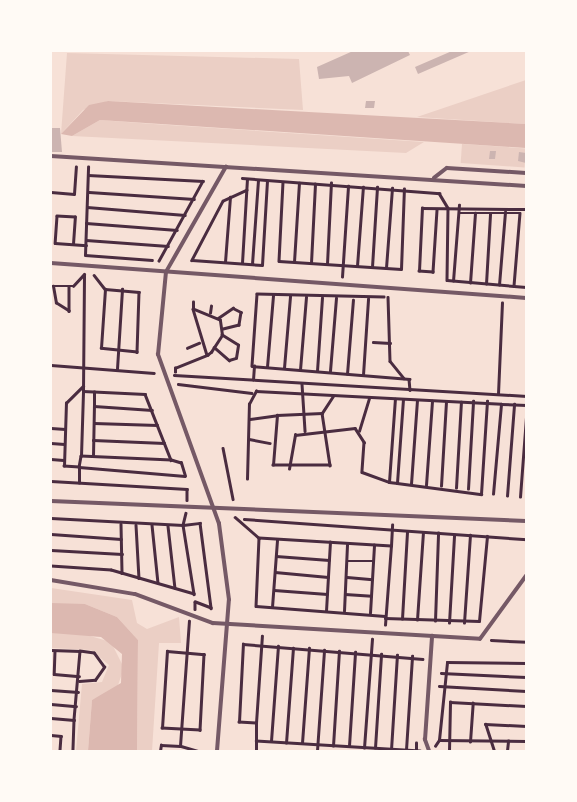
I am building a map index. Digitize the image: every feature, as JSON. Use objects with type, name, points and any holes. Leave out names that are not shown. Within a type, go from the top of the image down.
[{"type":"lane","points":[[51,156],[526,186]]},
{"type":"lane","points":[[432,179],[447,167],[526,173]]},
{"type":"lane","points":[[217,751],[227,581],[213,506],[162,375],[166,272],[225,169]]},
{"type":"lane","points":[[51,263],[526,298]]},
{"type":"lane","points":[[51,501],[187,510],[235,505],[526,521]]},
{"type":"lane","points":[[51,580],[135,594],[226,624],[480,639],[526,576]]},
{"type":"lane","points":[[430,751],[425,740],[432,635]]},
{"type":"path","points":[[51,192],[74,194],[76,157]]},
{"type":"path","points":[[225,169],[247,180],[331,183],[439,192],[446,204],[444,273]]},
{"type":"path","points":[[85,255],[160,261],[204,181],[88,175]]},
{"type":"path","points":[[242,263],[247,180]]},
{"type":"path","points":[[252,264],[258,181]]},
{"type":"path","points":[[247,190],[230,197],[192,260],[262,265],[267,181]]},
{"type":"path","points":[[283,182],[279,261],[401,270],[404,189]]},
{"type":"path","points":[[294,262],[299,183]]},
{"type":"path","points":[[327,264],[331,183]]},
{"type":"path","points":[[311,263],[315,184]]},
{"type":"path","points":[[342,276],[348,186]]},
{"type":"path","points":[[357,267],[363,187]]},
{"type":"path","points":[[372,267],[377,187]]},
{"type":"path","points":[[386,268],[392,188]]},
{"type":"path","points":[[87,191],[194,199]]},
{"type":"path","points":[[225,262],[230,197]]},
{"type":"path","points":[[526,209],[446,204],[437,210],[422,208],[419,271],[444,273],[453,281],[526,287]]},
{"type":"path","points":[[453,281],[459,205]]},
{"type":"path","points":[[87,207],[185,215]]},
{"type":"path","points":[[433,272],[437,210]]},
{"type":"path","points":[[459,212],[520,213],[514,286]]},
{"type":"path","points":[[499,285],[505,212]]},
{"type":"path","points":[[470,283],[475,213]]},
{"type":"path","points":[[486,284],[490,214]]},
{"type":"path","points":[[74,244],[75,217],[57,216],[55,243],[74,244],[86,242],[168,246]]},
{"type":"path","points":[[86,223],[177,230]]},
{"type":"path","points":[[84,265],[105,289],[101,345],[117,352],[137,352],[140,294],[122,289],[105,289]]},
{"type":"path","points":[[69,286],[69,311],[55,303],[53,286],[69,286],[84,274]]},
{"type":"path","points":[[117,371],[122,289]]},
{"type":"path","points":[[254,380],[257,294],[368,299],[388,297],[400,289]]},
{"type":"path","points":[[267,367],[273,295]]},
{"type":"path","points":[[284,369],[290,296]]},
{"type":"path","points":[[498,395],[503,296]]},
{"type":"path","points":[[300,370],[306,297]]},
{"type":"path","points":[[388,297],[390,361],[410,390]]},
{"type":"path","points":[[317,371],[322,298]]},
{"type":"path","points":[[330,372],[336,298]]},
{"type":"path","points":[[347,374],[353,299]]},
{"type":"path","points":[[363,375],[368,299]]},
{"type":"path","points":[[193,302],[199,343],[207,355]]},
{"type":"path","points":[[209,313],[211,306]]},
{"type":"path","points":[[174,375],[175,368],[207,355],[222,335],[223,329],[218,318],[193,309]]},
{"type":"path","points":[[218,318],[233,309],[241,312],[239,325],[223,329]]},
{"type":"path","points":[[214,347],[229,360],[236,358],[238,345],[222,335]]},
{"type":"path","points":[[373,342],[390,343]]},
{"type":"path","points":[[187,348],[199,343]]},
{"type":"path","points":[[51,365],[162,375],[193,388],[251,393],[446,402],[487,401],[526,405]]},
{"type":"path","points":[[254,366],[404,379]]},
{"type":"path","points":[[170,377],[174,375],[526,397]]},
{"type":"path","points":[[302,384],[305,431]]},
{"type":"path","points":[[81,456],[171,460],[181,463],[185,476],[64,466],[66,403],[83,386]]},
{"type":"path","points":[[79,482],[83,391],[145,394],[171,460]]},
{"type":"path","points":[[93,456],[94,392]]},
{"type":"path","points":[[247,479],[251,393]]},
{"type":"path","points":[[278,415],[271,443],[271,463],[289,469],[330,465],[322,413],[334,396]]},
{"type":"path","points":[[369,398],[359,431],[362,472],[389,482],[468,489],[481,494],[487,401]]},
{"type":"path","points":[[389,482],[395,399]]},
{"type":"path","points":[[397,483],[403,400]]},
{"type":"path","points":[[411,484],[417,401]]},
{"type":"path","points":[[426,485],[432,401]]},
{"type":"path","points":[[468,489],[472,401]]},
{"type":"path","points":[[441,487],[446,402]]},
{"type":"path","points":[[456,488],[461,402]]},
{"type":"path","points":[[493,494],[501,404]]},
{"type":"path","points":[[507,496],[514,404]]},
{"type":"path","points":[[94,406],[152,410]]},
{"type":"path","points":[[249,419],[322,413]]},
{"type":"path","points":[[520,497],[526,417]]},
{"type":"path","points":[[94,423],[158,425]]},
{"type":"path","points":[[289,469],[292,439],[305,431],[324,427],[359,431]]},
{"type":"path","points":[[51,428],[65,429]]},
{"type":"path","points":[[249,439],[271,443]]},
{"type":"path","points":[[93,440],[165,443]]},
{"type":"path","points":[[51,443],[64,444]]},
{"type":"path","points":[[223,448],[235,505]]},
{"type":"path","points":[[51,459],[64,460]]},
{"type":"path","points":[[51,481],[187,489],[187,510]]},
{"type":"path","points":[[213,506],[234,516],[259,538],[391,546]]},
{"type":"path","points":[[234,516],[407,532],[526,539]]},
{"type":"path","points":[[51,519],[168,526],[183,524],[200,523],[211,608],[196,604],[183,524],[186,518]]},
{"type":"path","points":[[121,523],[122,573]]},
{"type":"path","points":[[136,524],[139,578]]},
{"type":"path","points":[[152,525],[158,583]]},
{"type":"path","points":[[168,526],[175,588]]},
{"type":"path","points":[[385,619],[391,529]]},
{"type":"path","points":[[402,619],[407,532]]},
{"type":"path","points":[[418,620],[423,533]]},
{"type":"path","points":[[435,622],[438,533]]},
{"type":"path","points":[[51,534],[121,539]]},
{"type":"path","points":[[449,623],[454,534]]},
{"type":"path","points":[[464,624],[470,536]]},
{"type":"path","points":[[256,606],[370,613],[385,619],[464,624],[482,615],[487,536]]},
{"type":"path","points":[[256,614],[259,538]]},
{"type":"path","points":[[272,607],[277,539]]},
{"type":"path","points":[[326,611],[330,542]]},
{"type":"path","points":[[344,611],[347,543]]},
{"type":"path","points":[[370,613],[374,545]]},
{"type":"path","points":[[51,550],[122,554]]},
{"type":"path","points":[[276,556],[329,560]]},
{"type":"path","points":[[347,561],[373,561]]},
{"type":"path","points":[[51,566],[122,573],[194,594]]},
{"type":"path","points":[[275,572],[328,577]]},
{"type":"path","points":[[346,577],[372,579]]},
{"type":"path","points":[[273,589],[327,594]]},
{"type":"path","points":[[345,594],[371,596]]},
{"type":"path","points":[[180,746],[186,652],[193,613]]},
{"type":"path","points":[[256,751],[262,633]]},
{"type":"path","points":[[364,748],[372,639]]},
{"type":"path","points":[[480,639],[526,642]]},
{"type":"path","points":[[256,723],[239,722],[243,644],[412,656],[422,663]]},
{"type":"path","points":[[271,742],[278,646]]},
{"type":"path","points":[[286,743],[293,648]]},
{"type":"path","points":[[302,744],[309,648]]},
{"type":"path","points":[[79,676],[54,674],[53,650],[94,653],[104,667],[95,680],[79,681]]},
{"type":"path","points":[[317,751],[324,650]]},
{"type":"path","points":[[167,651],[186,652],[204,654],[200,730],[162,728],[167,651]]},
{"type":"path","points":[[333,746],[339,651]]},
{"type":"path","points":[[73,751],[80,652]]},
{"type":"path","points":[[349,747],[355,652]]},
{"type":"path","points":[[375,748],[381,654]]},
{"type":"path","points":[[391,750],[397,655]]},
{"type":"path","points":[[406,750],[412,656]]},
{"type":"path","points":[[430,751],[439,740],[441,673],[457,657],[526,663]]},
{"type":"path","points":[[441,673],[526,677]]},
{"type":"path","points":[[440,686],[526,691]]},
{"type":"path","points":[[51,690],[78,692]]},
{"type":"path","points":[[449,751],[450,702],[526,706]]},
{"type":"path","points":[[470,742],[473,703]]},
{"type":"path","points":[[51,704],[76,706]]},
{"type":"path","points":[[51,719],[75,720]]},
{"type":"path","points":[[494,751],[485,724],[526,726]]},
{"type":"path","points":[[51,735],[61,736],[60,751]]},
{"type":"path","points":[[256,741],[418,751],[417,738]]},
{"type":"path","points":[[507,751],[508,739]]},
{"type":"path","points":[[439,740],[526,741]]},
{"type":"path","points":[[160,751],[161,745],[198,751]]},
{"type":"shaded area","points":[[67,53],[299,59],[303,110],[108,101],[83,110],[61,134]]},
{"type":"shaded area","points":[[526,80],[526,124],[417,117]]},
{"type":"shaded area","points":[[108,101],[526,124],[526,148],[100,120],[72,136],[61,134],[89,105]]},
{"type":"shaded area","points":[[100,120],[424,142],[406,153],[72,136]]},
{"type":"shaded area","points":[[462,144],[526,148],[525,167],[461,163]]},
{"type":"shaded area","points":[[51,588],[132,600],[137,623],[147,629],[179,617],[181,643],[159,643],[152,751],[137,751],[138,640],[117,617],[85,604],[51,604]]},
{"type":"shaded area","points":[[51,603],[85,604],[117,617],[138,640],[137,751],[88,751],[92,700],[121,683],[122,654],[101,637],[51,633]]},
{"type":"shaded area","points":[[76,632],[111,642],[124,668],[117,688],[92,700],[88,751],[76,751],[82,684],[102,682],[109,665],[91,650],[51,648],[51,633]]},
{"type":"building","points":[[353,51],[408,51],[410,55],[352,83],[349,76],[319,79],[317,67]]},
{"type":"building","points":[[452,51],[471,51],[418,74],[415,67]]},
{"type":"building","points":[[366,101],[375,101],[374,108],[365,108]]},
{"type":"building","points":[[51,128],[60,128],[62,152],[51,152]]},
{"type":"building","points":[[490,151],[496,151],[495,159],[489,159]]},
{"type":"building","points":[[519,152],[526,153],[526,163],[518,161]]}]
